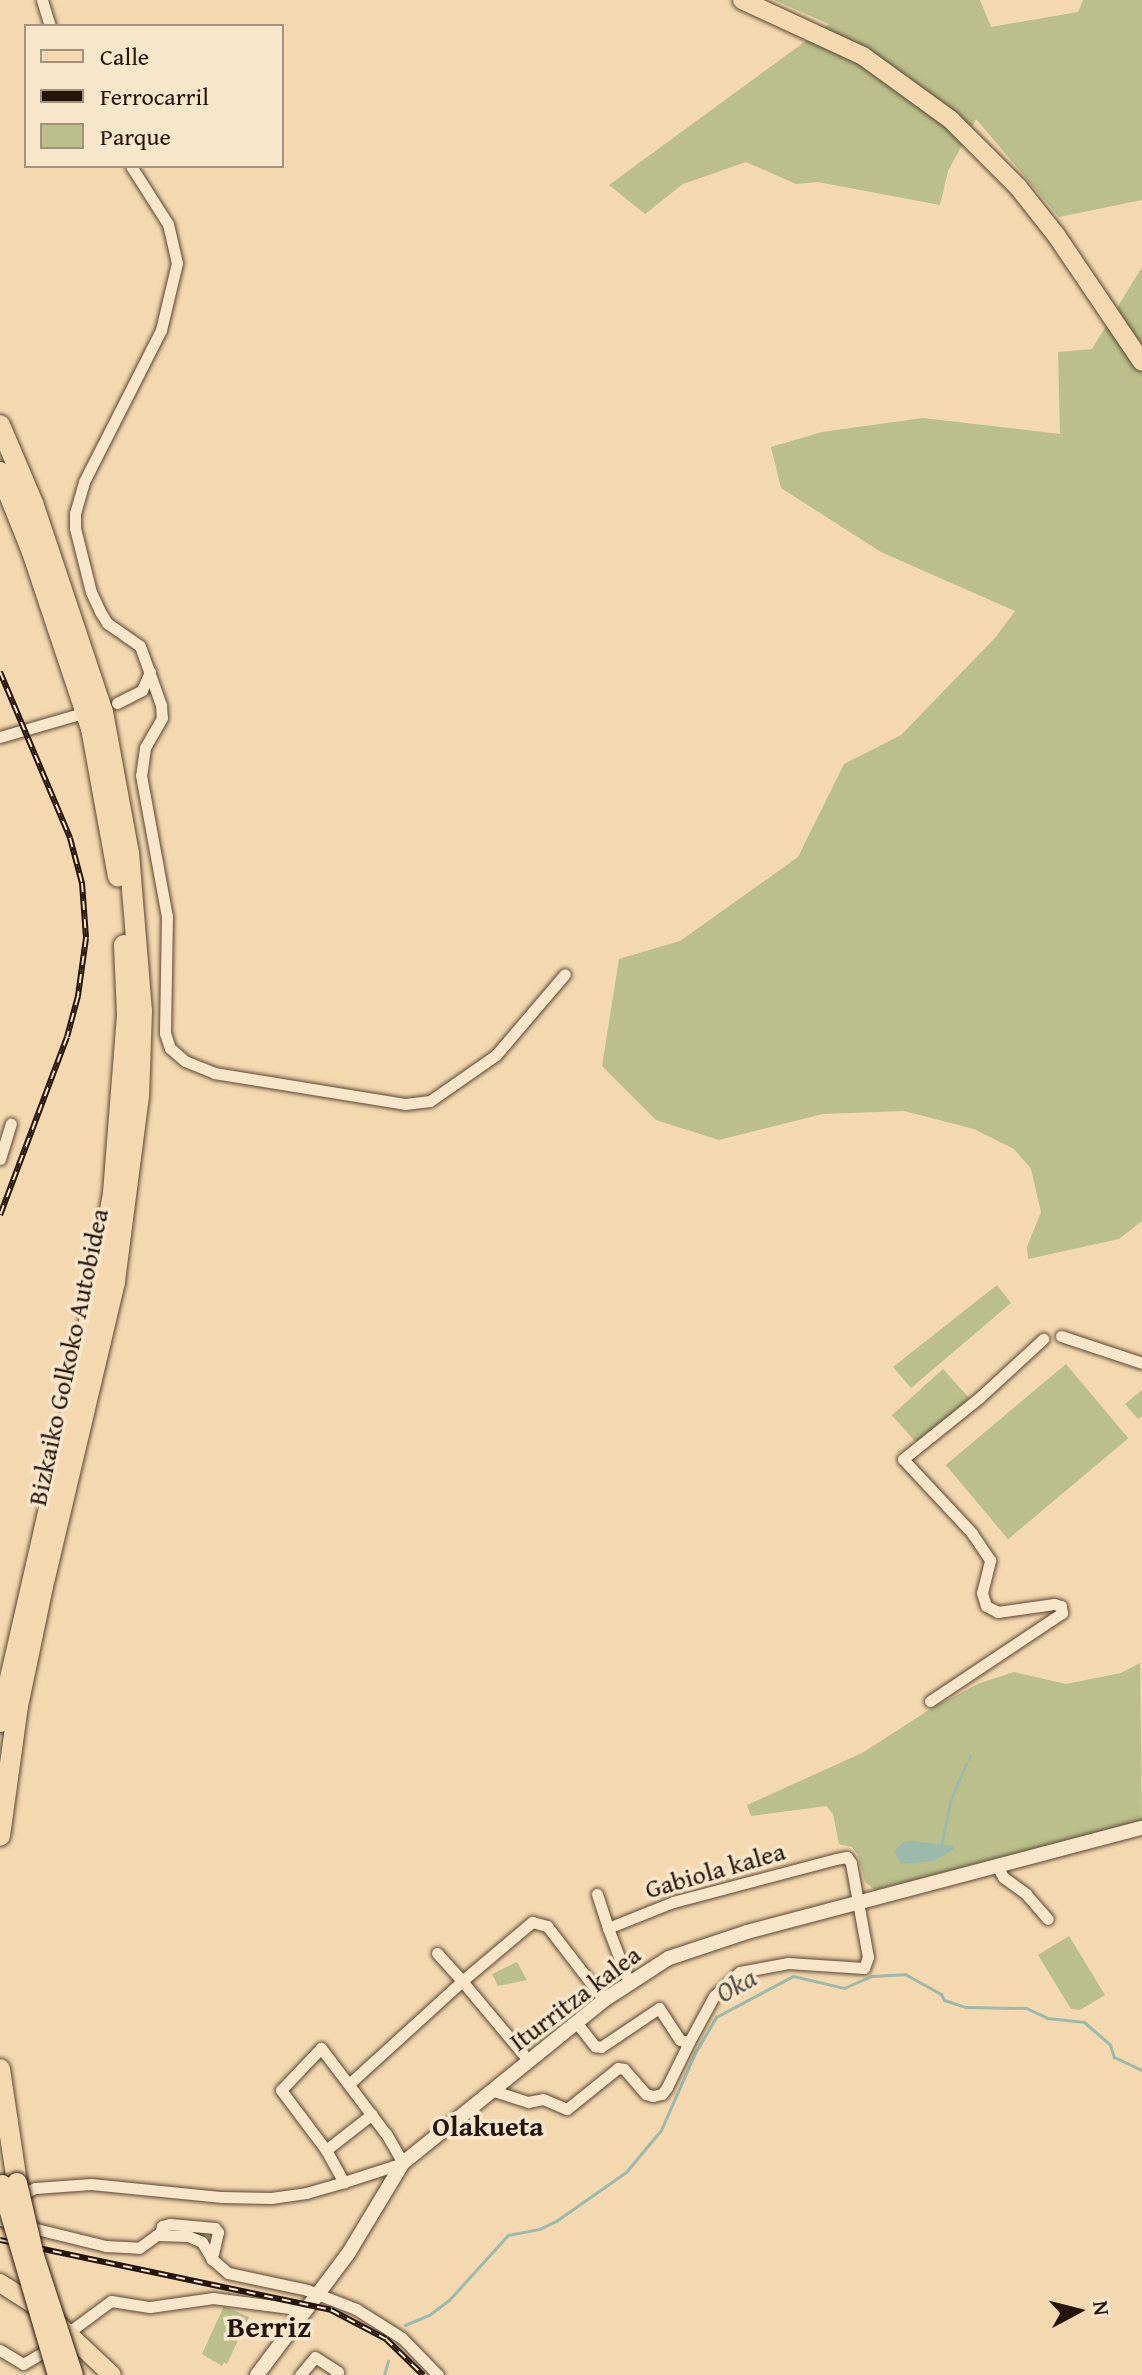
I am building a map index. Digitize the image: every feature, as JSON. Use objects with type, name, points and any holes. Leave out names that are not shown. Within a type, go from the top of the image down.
[{"type":"highway","name":"Bizkaiko Golkoko Autobidea","points":[[0,425],[33,503],[103,712],[129,853],[142,1011],[139,1096],[115,1282],[18,1706],[0,1836]]},
{"type":"highway","name":"Bizkaiko Golkoko Autobidea","points":[[0,472],[37,566],[91,728],[116,859],[127,1014],[113,1193],[98,1285],[0,1722]]},
{"type":"highway","points":[[0,2069],[5,2187],[20,2258],[59,2375]]},
{"type":"highway","points":[[5,2187],[34,2256],[73,2375]]},
{"type":"main road","points":[[742,0],[863,56],[951,120],[1018,187],[1056,235],[1142,362]]},
{"type":"main road","points":[[3,2290],[71,2333],[112,2375]]},
{"type":"street","points":[[42,0],[49,24]]},
{"type":"street","points":[[132,168],[168,224],[177,263],[161,330],[84,482],[75,513],[75,528],[91,592],[101,613],[107,623],[140,646],[161,705],[162,718],[145,748],[141,775],[167,916],[165,1033],[170,1048],[185,1061],[214,1073],[405,1104],[430,1101],[496,1055],[565,974]]},
{"type":"street","points":[[117,703],[142,690],[150,672]]},
{"type":"street","points":[[142,690],[161,705]]},
{"type":"street","points":[[1,737],[76,715]]},
{"type":"street","points":[[0,1159],[11,1124]]},
{"type":"street","points":[[1061,1336],[1142,1363]]},
{"type":"street","points":[[930,1701],[1062,1613],[1061,1606],[1054,1604],[998,1612],[986,1606],[982,1593],[990,1560],[972,1533],[903,1459],[980,1397],[1043,1339]]},
{"type":"street","name":"Iturritza kalea","points":[[257,2375],[348,2254],[403,2163],[421,2145],[629,1983],[695,1947],[1142,1828]]},
{"type":"street","name":"Gabiola kalea","points":[[608,1928],[673,1902],[847,1857],[860,1902]]},
{"type":"street","points":[[997,1866],[1003,1877],[1026,1894],[1048,1919]]},
{"type":"street","points":[[597,1894],[629,1983]]},
{"type":"street","points":[[494,2091],[528,2102],[543,2099],[567,2109],[618,2068],[624,2069],[646,2094],[662,2094],[714,1996],[740,1972],[788,1963],[864,1968],[868,1957],[860,1902]]},
{"type":"street","points":[[349,2084],[532,1922],[547,1926],[604,2000]]},
{"type":"street","points":[[437,1953],[529,2061]]},
{"type":"street","points":[[576,2022],[595,2046],[601,2047],[659,2008],[680,2040],[689,2042]]},
{"type":"street","points":[[5,2187],[91,2184],[222,2197],[271,2198],[344,2182],[403,2163],[372,2114],[321,2048],[281,2090],[326,2150],[344,2182]]},
{"type":"street","points":[[326,2150],[372,2114]]},
{"type":"street","points":[[0,2220],[106,2246],[139,2248],[160,2234],[188,2236],[202,2242],[212,2259],[228,2273],[318,2293],[381,2323],[402,2338],[438,2375]]},
{"type":"street","points":[[160,2234],[162,2226],[170,2224],[215,2228],[218,2232],[212,2259]]},
{"type":"street","points":[[0,2350],[23,2364],[71,2333],[111,2301],[150,2307],[213,2298],[305,2310]]},
{"type":"street","points":[[45,2351],[59,2375]]},
{"type":"street","points":[[300,2375],[315,2357],[338,2372],[336,2375]]},
{"type":"green space","points":[[774,0],[980,0],[991,27],[1078,12],[1083,0],[1142,0],[1142,200],[1059,217],[976,119],[948,171],[940,205],[818,182],[796,184],[746,162],[683,184],[645,214],[609,185],[829,24]]},
{"type":"green space","points":[[1142,267],[1142,1221],[1119,1239],[1028,1259],[1027,1247],[1041,1212],[1031,1169],[1014,1149],[974,1129],[904,1111],[823,1114],[719,1140],[656,1120],[602,1066],[619,959],[680,941],[798,857],[844,764],[901,735],[995,638],[1015,611],[881,552],[781,488],[771,447],[822,432],[923,418],[1060,434],[1058,352],[1092,349]]},
{"type":"green space","points":[[997,1285],[1011,1303],[911,1388],[893,1367]]},
{"type":"green space","points":[[1066,1364],[1128,1438],[1008,1539],[946,1465]]},
{"type":"green space","points":[[943,1369],[969,1398],[918,1444],[892,1415]]},
{"type":"green space","points":[[1142,1390],[1142,1416],[1138,1419],[1125,1404]]},
{"type":"green space","points":[[1140,1663],[1142,1822],[875,1890],[865,1882],[858,1855],[852,1847],[839,1844],[833,1814],[826,1806],[751,1816],[747,1805],[862,1753],[932,1708],[980,1683],[1014,1672],[1066,1684],[1121,1673]]},
{"type":"green space","points":[[1069,1936],[1105,1995],[1080,2010],[1071,2009],[1038,1955]]},
{"type":"green space","points":[[517,1962],[527,1980],[498,1986],[492,1974]]},
{"type":"green space","points":[[224,2306],[249,2317],[227,2364],[224,2362],[222,2366],[202,2354]]},
{"type":"shaded area","points":[[903,1842],[953,1846],[954,1849],[934,1861],[901,1864],[894,1851]]},
{"type":"waterway","points":[[941,1846],[951,1798],[966,1764]]},
{"type":"waterway","name":"Oka","points":[[405,2325],[429,2315],[449,2300],[508,2235],[539,2229],[556,2221],[626,2172],[661,2130],[695,2053],[716,2017],[793,1976],[844,1988],[871,1976],[905,1974],[941,1994],[944,2000],[966,2007],[1026,2008],[1047,2018],[1084,2022],[1110,2045],[1114,2057],[1142,2070]]},
{"type":"waterway","name":"Oka","points":[[384,2375],[388,2361]]},
{"type":"railway","points":[[0,672],[70,838],[82,883],[86,938],[78,996],[67,1037],[0,1215]]},
{"type":"railway","points":[[0,2240],[331,2310],[386,2339],[423,2375]]},
{"type":"district","name":"Olakueta","points":[[488,2126]]},
{"type":"district","name":"Berriz","points":[[269,2326]]}]
